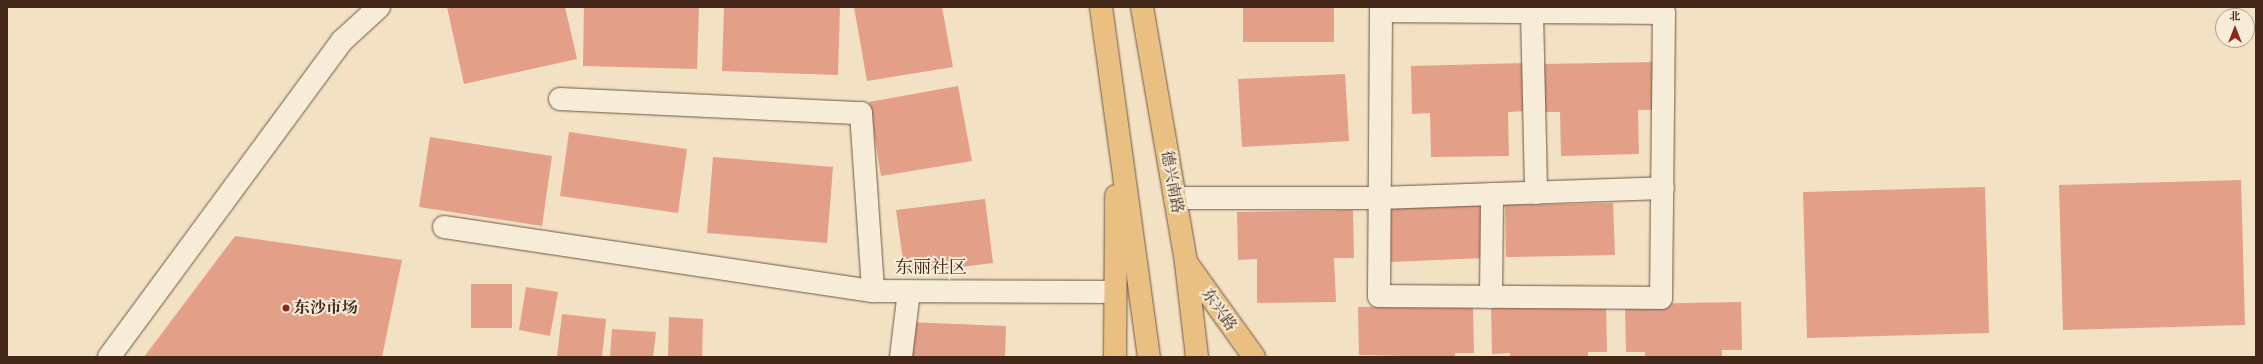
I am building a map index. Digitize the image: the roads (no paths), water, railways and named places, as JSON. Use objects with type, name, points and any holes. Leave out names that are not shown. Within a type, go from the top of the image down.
[{"type":"main road","points":[[1101,7],[1149,357]]},
{"type":"main road","name":"德兴南路","points":[[1142,7],[1186,263],[1197,357]]},
{"type":"main road","points":[[1115,357],[1116,116]]},
{"type":"main road","name":"东兴路","points":[[1186,263],[1254,357]]},
{"type":"main road","points":[[1220,312],[1232,357]]},
{"type":"street","points":[[109,357],[342,41],[378,7]]},
{"type":"street","points":[[1381,11],[1664,13],[1662,188],[1662,298],[1379,296],[1381,11]]},
{"type":"street","points":[[1532,12],[1536,193]]},
{"type":"street","points":[[560,99],[861,113],[873,291]]},
{"type":"street","points":[[1175,198],[1380,198],[1662,188]]},
{"type":"street","points":[[1491,297],[1492,194]]},
{"type":"street","points":[[444,227],[873,291],[1115,292]]},
{"type":"street","points":[[901,357],[909,291]]},
{"type":"place","name":"东沙市场","points":[[286,308]]},
{"type":"district","name":"东丽社区","points":[[931,268]]}]
